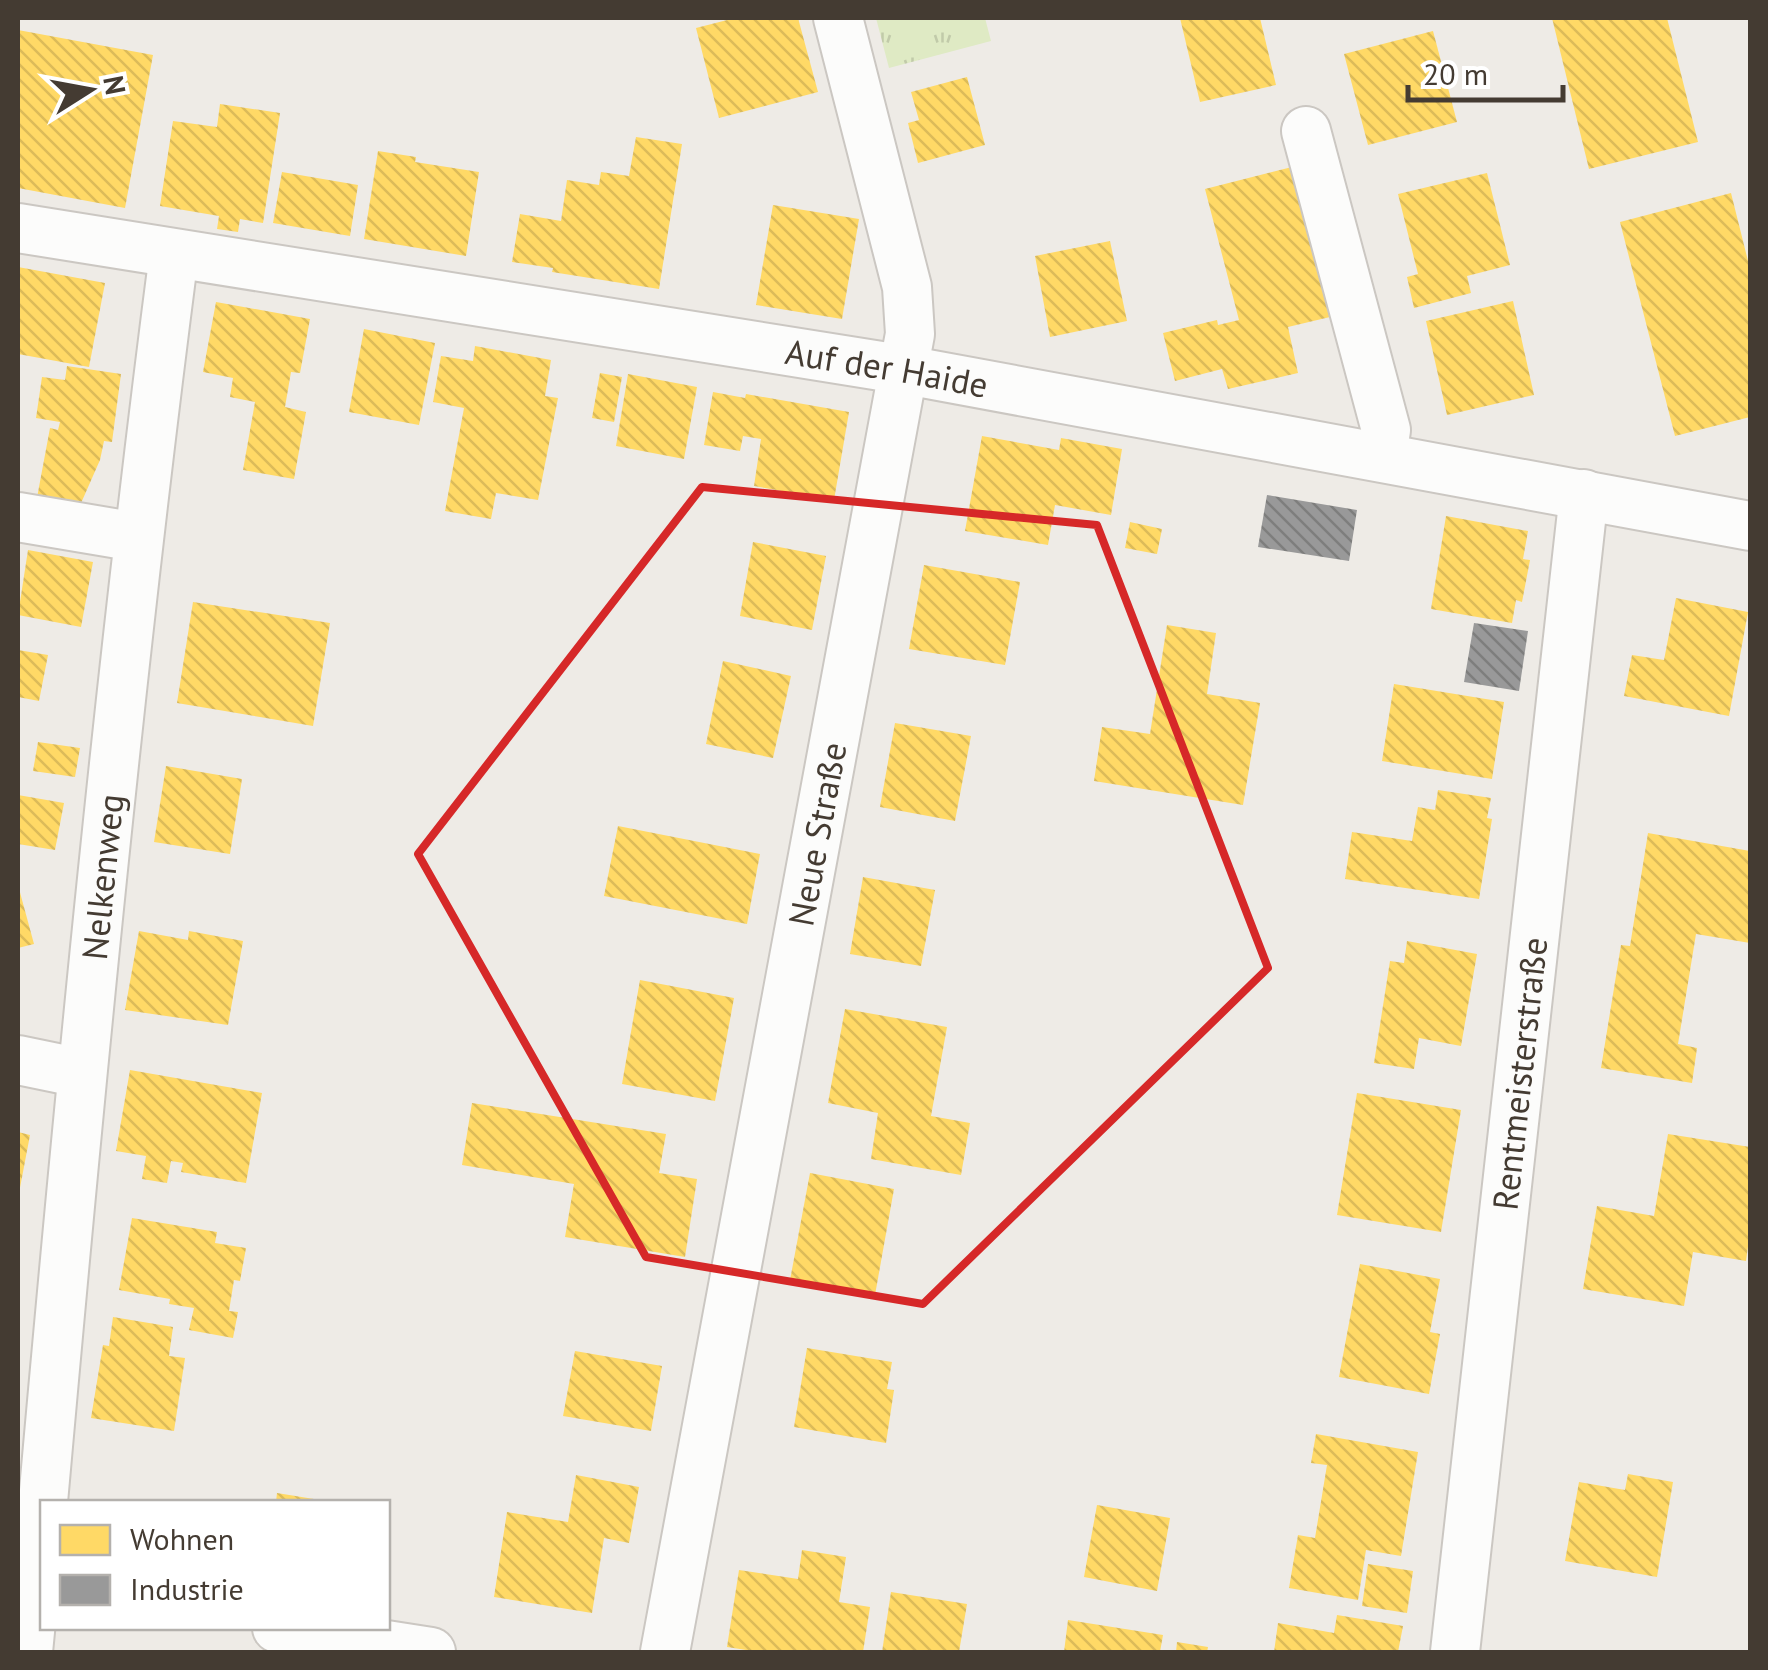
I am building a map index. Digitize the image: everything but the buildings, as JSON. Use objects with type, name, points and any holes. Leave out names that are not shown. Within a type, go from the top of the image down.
[{"type":"street","name":"Neue Straße","points":[[665,1652],[910,334],[907,287],[838,18]]},
{"type":"street","points":[[1306,132],[1386,430],[1382,457]]},
{"type":"street","name":"Auf der Haide","points":[[18,228],[906,370],[1750,526]]},
{"type":"street","name":"Nelkenweg","points":[[44,1500],[81,1073],[137,537],[174,254]]},
{"type":"street","name":"Rentmeisterstraße","points":[[1455,1652],[1584,494]]},
{"type":"street","points":[[18,517],[137,537]]},
{"type":"street","points":[[18,1060],[81,1073]]},
{"type":"street","name":"Nelkenweg","points":[[28,1652],[40,1528]]},
{"type":"street","points":[[290,1630],[431,1652]]},
{"type":"highlighted area","points":[[702,487],[1097,525],[1268,968],[923,1304],[646,1257],[418,854]]},
{"type":"green space","points":[[876,18],[985,18],[991,41],[889,68]]}]
